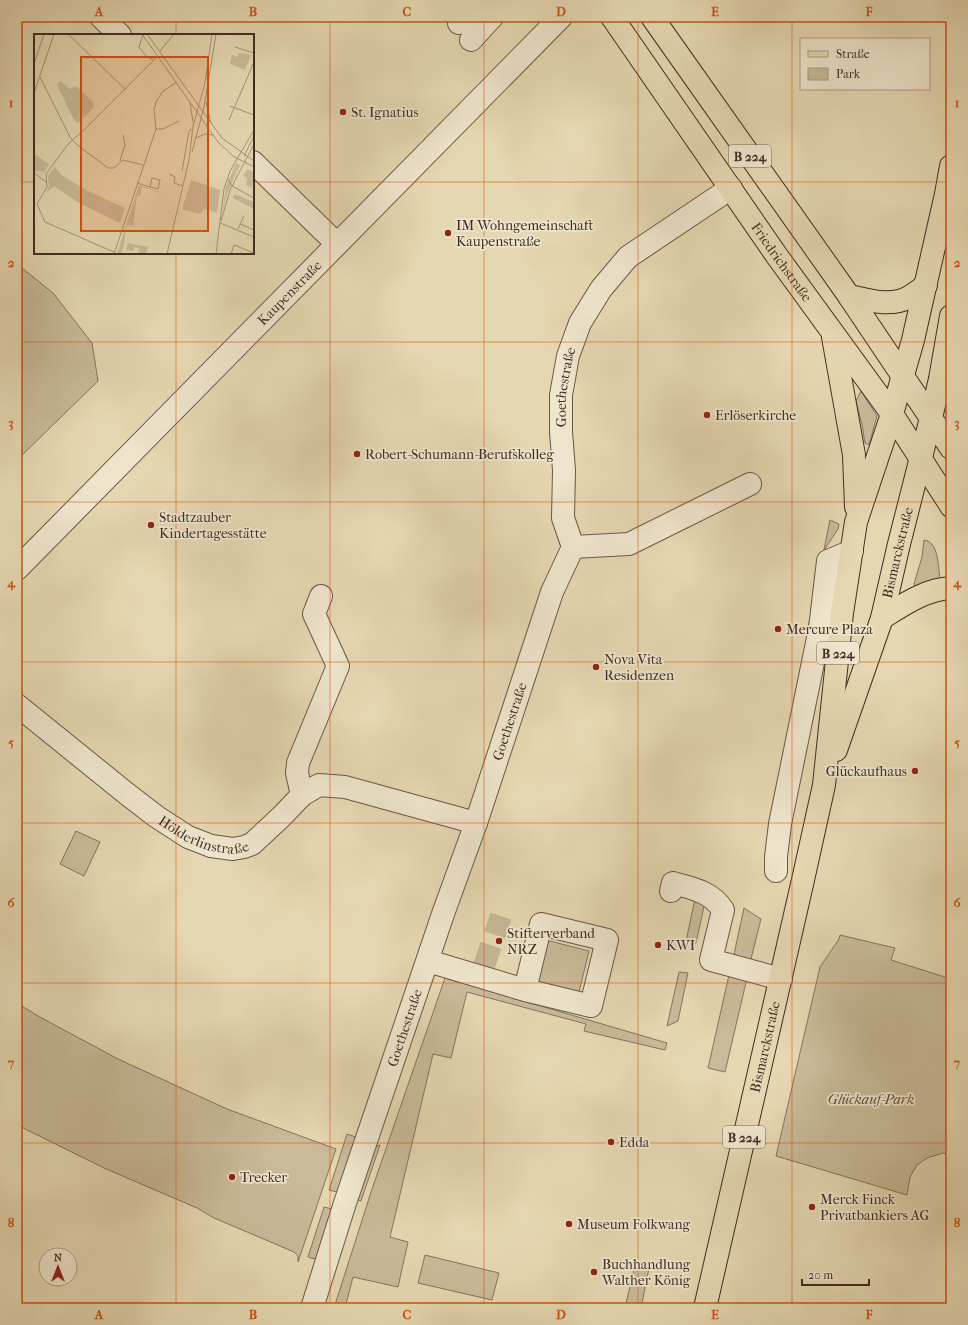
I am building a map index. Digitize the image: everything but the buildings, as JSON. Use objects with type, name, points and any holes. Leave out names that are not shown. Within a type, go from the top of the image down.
[{"type":"main road","name":"Friedrichstraße","points":[[612,17],[777,256],[892,414],[951,506]]},
{"type":"main road","name":"B 224","points":[[652,17],[849,296],[931,418]]},
{"type":"main road","name":"Bismarckstraße","points":[[705,1308],[824,785],[842,613],[856,522],[892,414],[903,375],[926,286],[951,166]]},
{"type":"main road","points":[[849,296],[878,302],[900,301],[926,286]]},
{"type":"main road","name":"Bismarckstraße","points":[[824,785],[882,618],[899,544],[922,460],[951,323]]},
{"type":"main road","points":[[832,332],[854,455],[856,522]]},
{"type":"main road","points":[[931,418],[951,448]]},
{"type":"main road","points":[[882,618],[909,601],[928,593],[951,588]]},
{"type":"street","points":[[101,17],[119,34]]},
{"type":"street","points":[[466,27],[492,17]]},
{"type":"street","name":"Kaupenstraße","points":[[17,568],[337,244],[551,19]]},
{"type":"street","points":[[254,163],[337,244]]},
{"type":"street","name":"Goethestraße","points":[[312,1308],[345,1203],[428,962],[443,914],[476,823],[552,592],[573,547],[563,518],[564,470],[560,432],[561,394],[568,356],[580,323],[601,289],[628,257],[731,188]]},
{"type":"street","points":[[573,547],[629,544],[750,484]]},
{"type":"street","points":[[776,871],[780,824],[820,628],[828,562],[852,551]]},
{"type":"street","points":[[302,794],[297,772],[298,763],[338,666],[314,614],[321,596]]},
{"type":"street","name":"Hölderlinstraße","points":[[17,705],[157,817],[188,837],[211,846],[233,849],[252,844],[281,817],[302,794],[319,785],[339,786],[476,823]]},
{"type":"street","points":[[671,891],[673,883],[696,889],[713,898],[723,910],[711,960],[781,979]]},
{"type":"street","points":[[428,962],[482,972],[525,990]]},
{"type":"green space","points":[[17,264],[53,293],[92,343],[98,381],[17,460]]},
{"type":"green space","points":[[861,391],[877,416],[869,445],[865,443],[856,401]]},
{"type":"green space","points":[[830,520],[839,524],[838,529],[826,547],[811,629],[808,628]]},
{"type":"green space","points":[[924,540],[933,545],[937,555],[940,579],[915,587],[914,584],[922,557]]},
{"type":"green space","points":[[76,831],[100,842],[84,876],[60,864]]},
{"type":"green space","points":[[696,894],[705,902],[696,943],[686,941]]},
{"type":"green space","points":[[744,908],[761,919],[750,963],[733,959]]},
{"type":"green space","name":"Glückauf-Park","points":[[840,935],[895,948],[891,960],[951,979],[951,1157],[943,1153],[927,1158],[917,1165],[910,1177],[907,1195],[776,1156],[820,967],[839,939]]},
{"type":"green space","points":[[542,939],[589,951],[578,996],[531,985]]},
{"type":"green space","points":[[679,972],[688,973],[678,1021],[667,1026]]},
{"type":"green space","points":[[729,975],[747,978],[725,1072],[708,1068]]},
{"type":"green space","points":[[445,978],[667,1043],[665,1050],[584,1031],[586,1024],[467,992],[451,1058],[433,1054],[390,1237],[408,1242],[398,1287],[353,1277],[345,1308],[334,1308],[372,1189]]},
{"type":"green space","points":[[17,1003],[118,1059],[227,1109],[336,1149],[298,1262],[298,1256],[294,1252],[214,1218],[197,1208],[104,1168],[17,1125]]},
{"type":"green space","points":[[347,1134],[359,1138],[341,1193],[329,1190]]},
{"type":"green space","points":[[380,1145],[361,1201],[353,1198],[370,1148]]},
{"type":"green space","points":[[324,1207],[336,1210],[318,1260],[308,1257]]},
{"type":"green space","points":[[425,1255],[499,1273],[492,1300],[418,1283]]},
{"type":"green space","points":[[635,1265],[649,1268],[641,1308],[625,1308]]},
{"type":"tunnel","points":[[484,966],[501,916]]},
{"type":"place","name":"St. Ignatius","points":[[343,112]]},
{"type":"place","name":"IM Wohngemeinschaft Kaupenstraße","points":[[448,233]]},
{"type":"place","name":"Erlöserkirche","points":[[707,415]]},
{"type":"place","name":"Robert-Schumann-Berufskolleg","points":[[357,454]]},
{"type":"place","name":"Stadtzauber Kindertagesstätte","points":[[151,525]]},
{"type":"place","name":"Mercure Plaza","points":[[778,629]]},
{"type":"place","name":"Nova Vita Residenzen","points":[[596,667]]},
{"type":"place","name":"Glückaufhaus","points":[[915,771]]},
{"type":"place","name":"Stifterverband NRZ","points":[[499,941]]},
{"type":"place","name":"KWI","points":[[658,945]]},
{"type":"place","name":"Edda","points":[[611,1142]]},
{"type":"place","name":"Trecker","points":[[232,1177]]},
{"type":"place","name":"Merck Finck Privatbankiers AG","points":[[812,1207]]},
{"type":"place","name":"Museum Folkwang","points":[[569,1224]]},
{"type":"place","name":"Buchhandlung Walther König","points":[[594,1272]]}]
